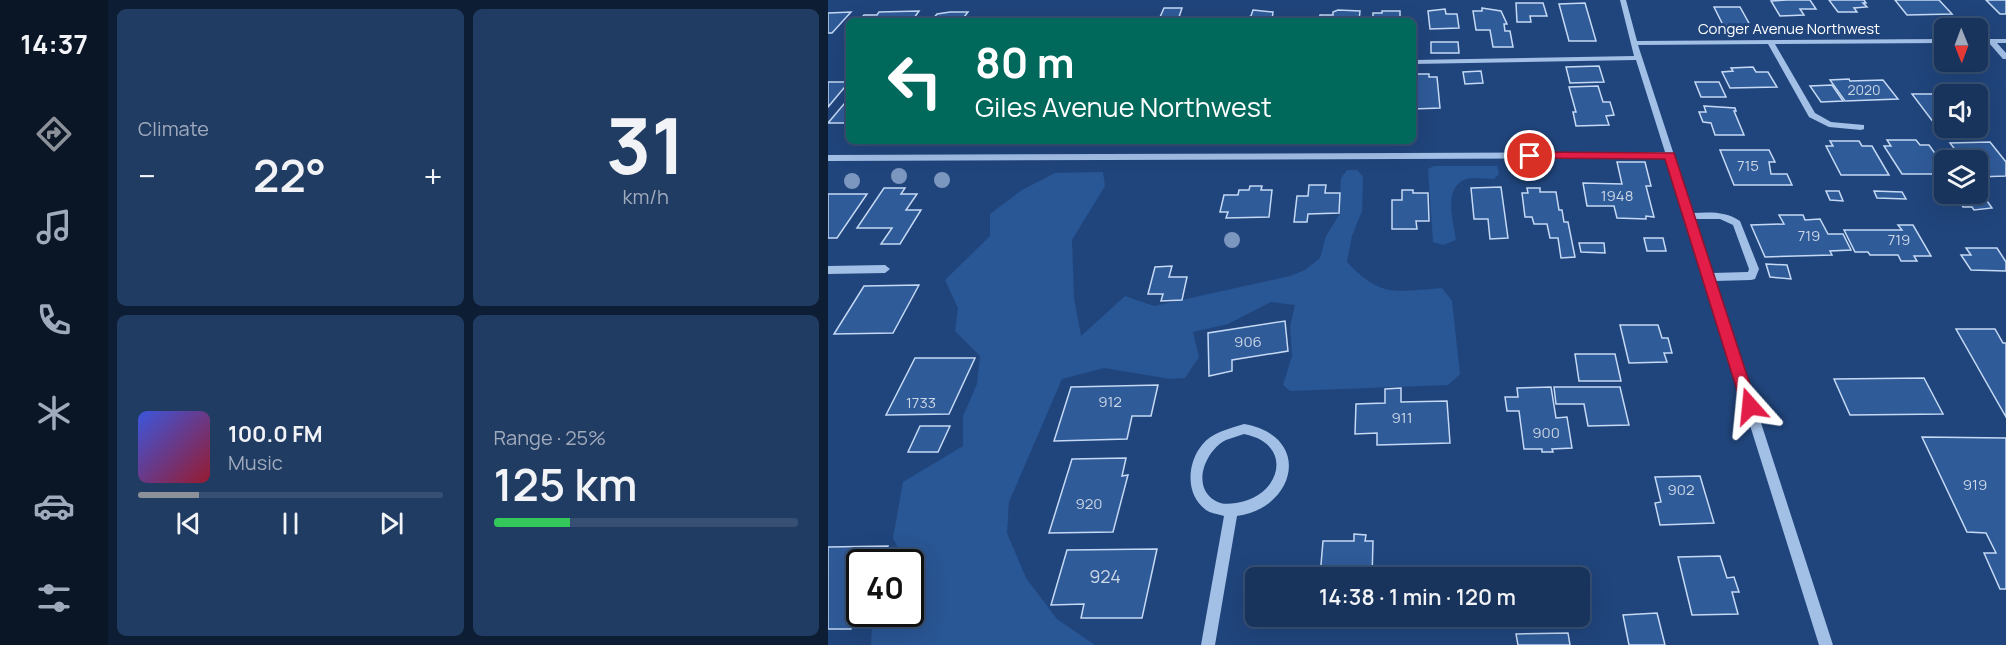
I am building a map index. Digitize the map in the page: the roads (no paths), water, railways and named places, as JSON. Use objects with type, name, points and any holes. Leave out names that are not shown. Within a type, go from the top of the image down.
[{"type":"street","points":[[1623,0],[1634,43],[1826,645]]},
{"type":"street","name":"Conger Avenue Northwest","points":[[1634,43],[1934,41]]},
{"type":"street","points":[[1991,41],[2006,41]]},
{"type":"street","points":[[1991,41],[2006,57]]},
{"type":"street","points":[[1770,42],[1812,115],[1829,124],[1861,127]]},
{"type":"street","points":[[1416,62],[1639,58]]},
{"type":"street","points":[[828,158],[1670,155]]},
{"type":"street","points":[[1689,216],[1725,216],[1737,223],[1754,269],[1751,276],[1708,277]]},
{"type":"street","points":[[828,270],[885,269]]},
{"type":"street","points":[[1257,430],[1269,435],[1277,444],[1282,456],[1283,470],[1278,484],[1268,496],[1255,506],[1231,511],[1211,506],[1201,496],[1196,484],[1195,472],[1199,458],[1207,447],[1231,431],[1257,430]]},
{"type":"street","points":[[1208,645],[1231,511]]}]
